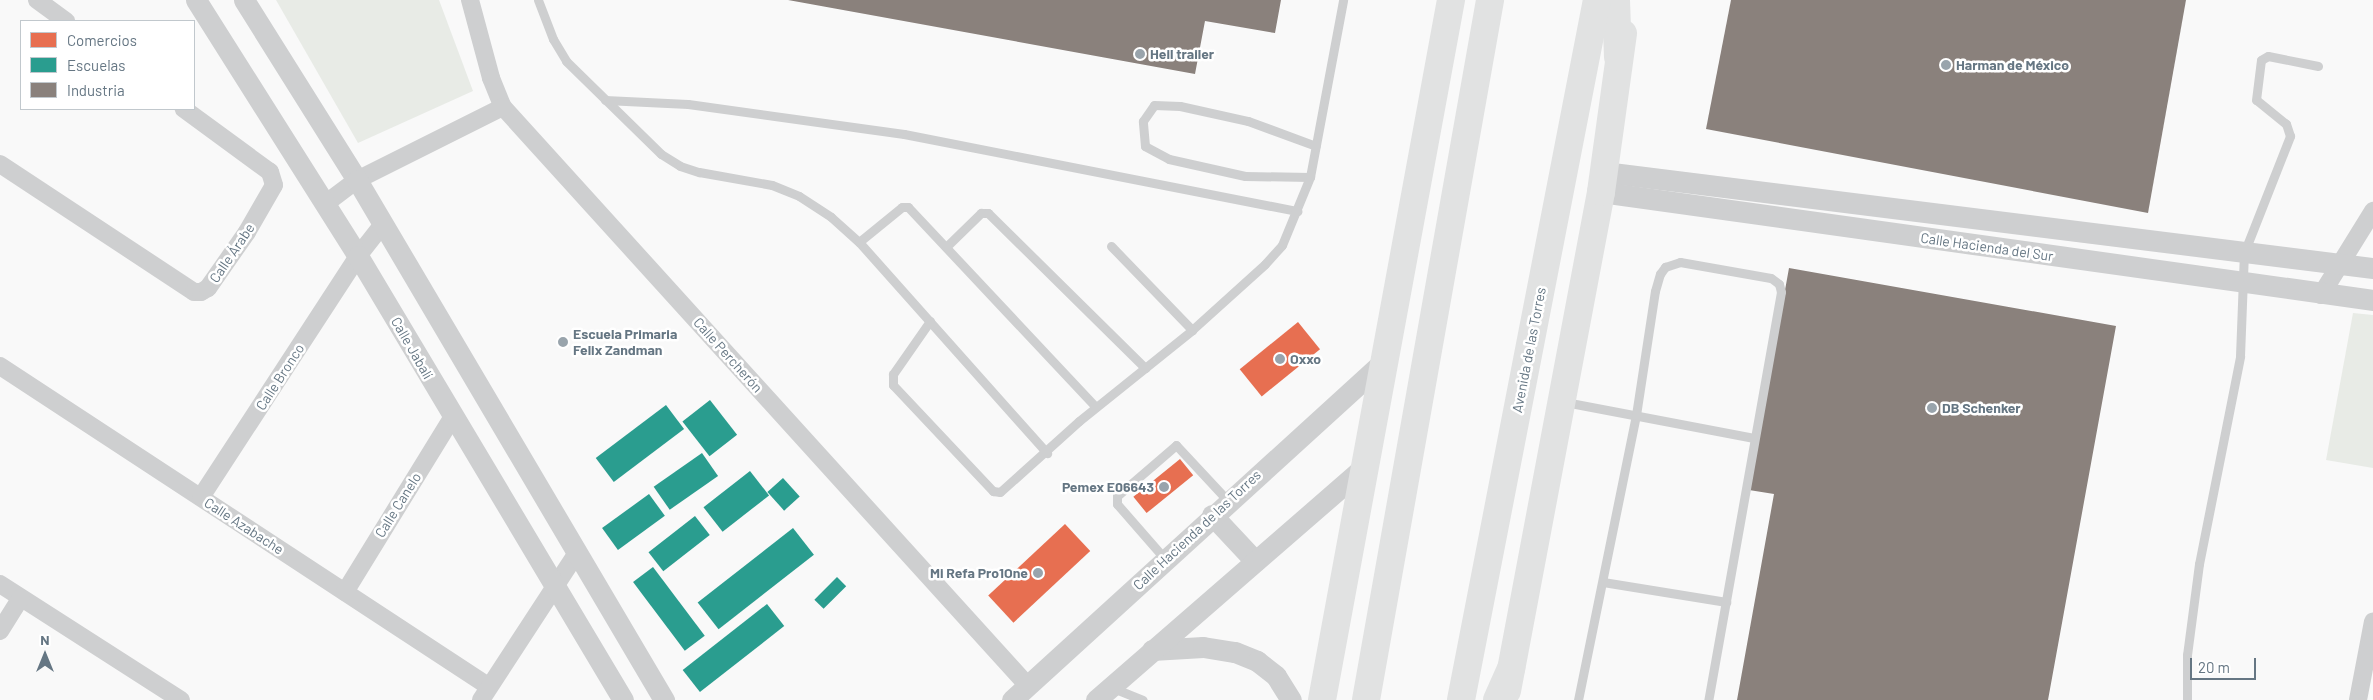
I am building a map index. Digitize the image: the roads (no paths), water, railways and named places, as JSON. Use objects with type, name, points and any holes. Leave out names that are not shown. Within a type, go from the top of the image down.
[{"type":"main road","points":[[1322,700],[1363,468],[1452,0]]},
{"type":"main road","points":[[1366,700],[1490,0]]},
{"type":"main road","name":"Avenida de las Torres","points":[[1461,700],[1597,0]]},
{"type":"main road","points":[[1616,0],[1618,57]]},
{"type":"main road","points":[[1505,700],[1602,182],[1618,57],[1630,0]]},
{"type":"main road","points":[[1497,700],[1511,668]]},
{"type":"street","points":[[37,0],[65,20]]},
{"type":"street","name":"Calle Jabalí","points":[[196,0],[358,256],[452,418],[623,700]]},
{"type":"street","points":[[244,0],[357,180],[664,700]]},
{"type":"street","name":"Calle Percherón","points":[[470,0],[491,78],[503,107],[1028,686]]},
{"type":"street","points":[[326,204],[357,180],[503,107]]},
{"type":"street","name":"Calle Árabe","points":[[0,164],[194,292],[201,292],[208,288],[248,232],[274,185],[270,172],[185,110]]},
{"type":"street","name":"Calle Hacienda del Sur","points":[[1602,182],[2373,268]]},
{"type":"street","name":"Calle Hacienda del Sur","points":[[1602,182],[2242,282],[2373,300]]},
{"type":"street","points":[[2322,294],[2373,211]]},
{"type":"street","name":"Calle Bronco","points":[[201,498],[358,256],[383,224]]},
{"type":"street","name":"Calle Hacienda de las Torres","points":[[1012,700],[1220,508],[1384,361]]},
{"type":"street","name":"Calle Azabache","points":[[0,366],[345,592],[484,693],[553,586],[577,553]]},
{"type":"street","name":"Calle Canelo","points":[[345,592],[452,418]]},
{"type":"street","points":[[1103,694],[1363,468]]},
{"type":"street","points":[[1220,508],[1255,561]]},
{"type":"street","points":[[0,584],[180,700]]},
{"type":"street","points":[[0,631],[21,598]]},
{"type":"street","points":[[2358,700],[2371,647],[2373,621]]},
{"type":"street","points":[[1152,650],[1202,647],[1235,652],[1257,661],[1276,676],[1290,700]]},
{"type":"lane","points":[[538,0],[553,39],[566,61],[661,154],[680,166],[772,185],[799,196],[831,217],[859,242],[1047,453]]},
{"type":"lane","points":[[930,321],[893,374],[893,385],[993,491],[1000,492],[1047,453],[1096,407],[1192,330],[1265,264],[1282,244],[1298,211],[1310,177],[1343,0]]},
{"type":"lane","points":[[2187,700],[2187,655],[2199,564],[2240,356],[2244,253],[2290,136],[2286,124],[2256,100],[2261,60],[2268,56],[2318,66]]},
{"type":"lane","points":[[606,100],[688,104],[904,134],[1298,211]]},
{"type":"lane","points":[[1310,177],[1245,176],[1169,159],[1145,146],[1143,121],[1154,105],[1180,106],[1248,121],[1316,146]]},
{"type":"lane","points":[[859,242],[902,207],[908,207],[1096,407]]},
{"type":"lane","points":[[946,247],[981,212],[988,213],[1145,368]]},
{"type":"lane","points":[[1111,246],[1192,330]]},
{"type":"lane","points":[[1578,700],[1636,416],[1656,291],[1660,274],[1665,267],[1680,262],[1771,278],[1779,284],[1781,292],[1753,438],[1708,700]]},
{"type":"lane","points":[[1560,401],[1753,438]]},
{"type":"lane","points":[[1165,559],[1117,504],[1117,496],[1176,445],[1220,508]]},
{"type":"lane","points":[[1603,582],[1726,602]]},
{"type":"lane","points":[[1103,694],[1143,700]]},
{"type":"place","name":"Heil trailer","points":[[1140,54]]},
{"type":"place","name":"Harman de México","points":[[1946,65]]},
{"type":"place","name":"Escuela Primaria Felix Zandman","points":[[563,342]]},
{"type":"place","name":"Oxxo","points":[[1280,359]]},
{"type":"place","name":"DB Schenker","points":[[1932,408]]},
{"type":"place","name":"Pemex E06643","points":[[1164,487]]},
{"type":"place","name":"Mi Refa Pro1One","points":[[1038,573]]}]
